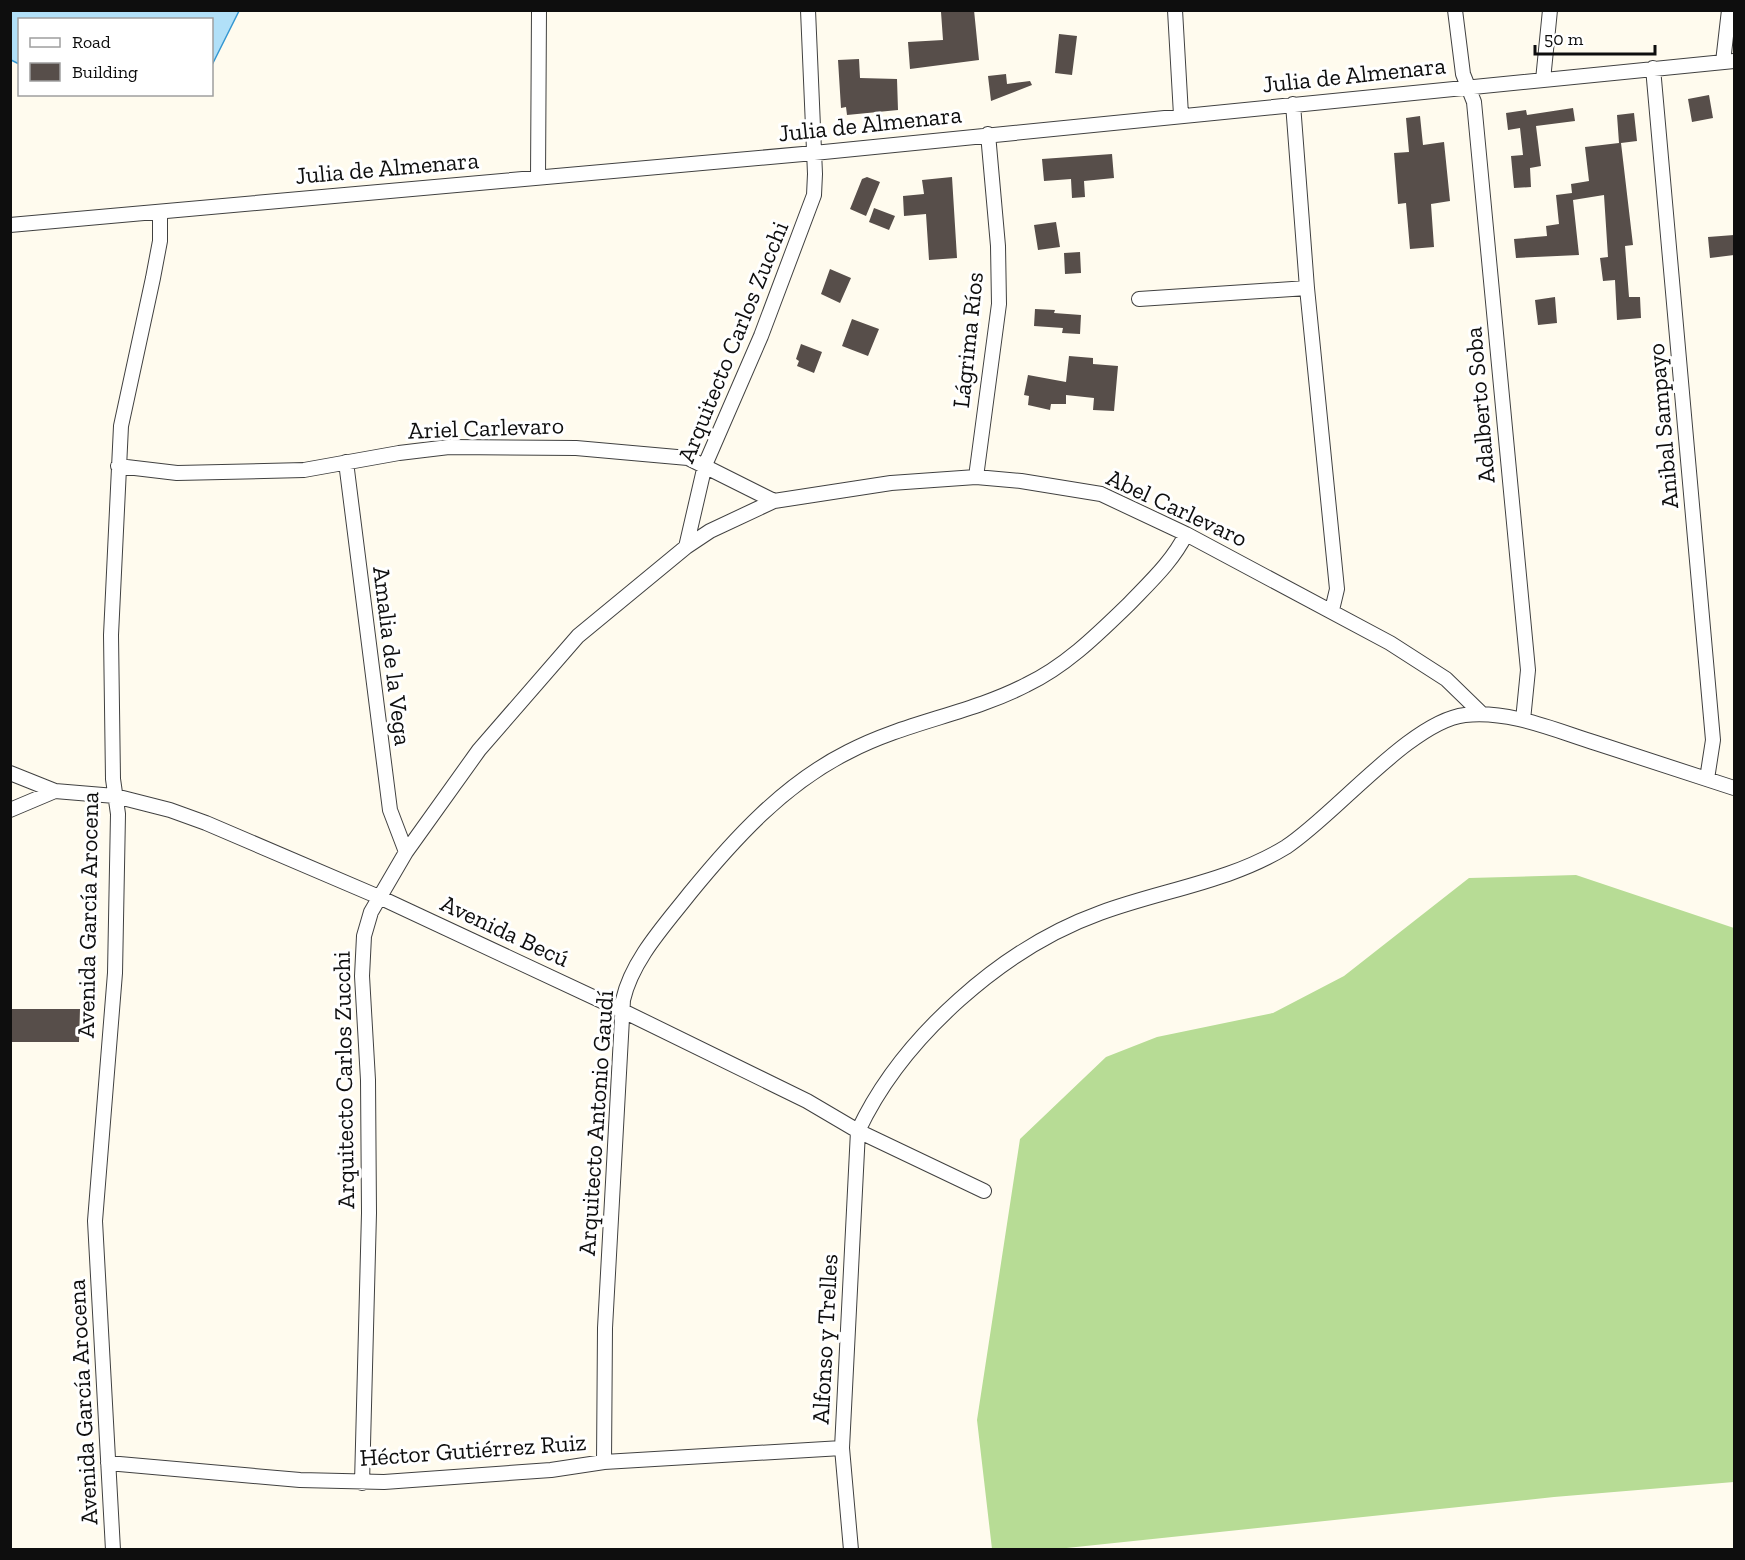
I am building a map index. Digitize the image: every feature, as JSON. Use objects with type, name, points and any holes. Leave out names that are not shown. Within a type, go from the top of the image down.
[{"type":"street","points":[[538,178],[539,10]]},
{"type":"street","name":"Arquitecto Carlos Zucchi","points":[[686,547],[705,465],[800,237],[813,195],[814,153],[808,10]]},
{"type":"street","points":[[1175,10],[1181,115]]},
{"type":"street","name":"Adalberto Soba","points":[[1455,10],[1463,74],[1474,102],[1528,670],[1523,720]]},
{"type":"street","points":[[1543,80],[1550,10]]},
{"type":"street","points":[[1729,10],[1729,62]]},
{"type":"street","name":"Julia de Almenara","points":[[10,225],[814,153],[1729,62]]},
{"type":"street","name":"Anibal Sampayo","points":[[1653,68],[1713,740],[1707,779]]},
{"type":"street","points":[[1293,104],[1307,288],[1338,590],[1332,610]]},
{"type":"street","name":"Lágrima Ríos","points":[[976,477],[999,304],[998,246],[988,135]]},
{"type":"street","name":"Avenida García Arocena","points":[[113,1550],[95,1221],[115,973],[118,814],[115,796],[111,635],[121,426],[160,241],[160,213]]},
{"type":"street","points":[[1139,299],[1307,288]]},
{"type":"street","name":"Ariel Carlevaro","points":[[118,466],[177,473],[304,470],[449,447],[552,447],[688,458],[774,501]]},
{"type":"street","name":"Amalia de la Vega","points":[[346,462],[390,810],[406,852]]},
{"type":"street","name":"Abel Carlevaro","points":[[774,501],[891,483],[976,477],[1022,481],[1101,494],[1186,534],[1332,610],[1446,679],[1482,714]]},
{"type":"street","name":"Arquitecto Carlos Zucchi","points":[[362,1483],[369,1213],[368,1080],[363,976],[364,936],[371,912],[406,852],[479,750],[578,636],[686,547],[710,531],[774,501]]},
{"type":"street","name":"Arquitecto Antonio Gaudí","points":[[604,1462],[606,1305],[623,1011],[629,980],[651,945],[712,866],[769,807],[847,752],[916,723],[1027,685],[1062,664],[1101,631],[1167,565],[1186,534]]},
{"type":"street","points":[[858,1131],[879,1092],[937,1021],[1003,965],[1069,925],[1119,906],[1226,875],[1262,860],[1310,828],[1386,761],[1418,738],[1461,715],[1482,714],[1523,720],[1734,788]]},
{"type":"street","name":"Avenida Becú","points":[[10,773],[55,791],[115,796],[170,810],[206,823],[379,897],[623,1011],[807,1101],[858,1131],[984,1191]]},
{"type":"street","name":"Avenida Becú","points":[[10,810],[55,791]]},
{"type":"street","name":"Alfonso y Trelles","points":[[851,1550],[842,1448],[858,1131]]},
{"type":"street","name":"Héctor Gutiérrez Ruiz","points":[[108,1463],[267,1478],[362,1483],[551,1470],[604,1462],[842,1448]]},
{"type":"green space","points":[[1576,875],[1734,928],[1734,1482],[1554,1497],[1057,1549],[992,1549],[977,1420],[1020,1139],[1106,1057],[1157,1037],[1273,1013],[1344,976],[1469,878]]},
{"type":"water","points":[[11,10],[239,11],[213,63],[213,18],[18,18],[18,64],[11,60]]},
{"type":"building","points":[[974,10],[979,60],[910,69],[908,42],[943,40],[941,12]]},
{"type":"building","points":[[1059,34],[1077,36],[1072,75],[1055,73]]},
{"type":"building","points":[[859,59],[860,78],[897,79],[898,110],[847,115],[846,107],[841,108],[838,60]]},
{"type":"building","points":[[1006,74],[1007,84],[1030,81],[1032,85],[991,101],[988,76]]},
{"type":"building","points":[[1709,95],[1713,118],[1692,122],[1688,99]]},
{"type":"building","points":[[1573,108],[1575,121],[1536,126],[1541,166],[1530,168],[1531,187],[1514,188],[1511,156],[1523,155],[1520,128],[1508,130],[1506,113],[1526,110],[1527,115]]},
{"type":"building","points":[[1634,113],[1637,141],[1621,143],[1633,245],[1625,246],[1629,297],[1640,297],[1641,318],[1617,320],[1615,280],[1603,281],[1600,258],[1608,257],[1604,195],[1573,200],[1579,255],[1516,258],[1514,239],[1547,236],[1546,226],[1559,224],[1556,195],[1572,193],[1571,184],[1589,181],[1585,147],[1619,143],[1617,115]]},
{"type":"building","points":[[1420,116],[1423,145],[1444,142],[1450,201],[1431,204],[1434,247],[1410,249],[1406,203],[1398,204],[1394,153],[1409,152],[1406,118]]},
{"type":"building","points":[[1112,154],[1114,178],[1084,181],[1085,197],[1072,198],[1071,179],[1044,181],[1042,159]]},
{"type":"building","points":[[867,177],[880,182],[866,216],[850,209],[862,179]]},
{"type":"building","points":[[952,177],[957,258],[929,260],[926,214],[904,216],[903,196],[924,194],[922,180]]},
{"type":"building","points":[[874,208],[895,216],[889,230],[869,222]]},
{"type":"building","points":[[1056,222],[1060,247],[1038,250],[1034,225]]},
{"type":"building","points":[[1734,235],[1734,255],[1710,258],[1708,237]]},
{"type":"building","points":[[1080,252],[1081,273],[1065,274],[1064,253]]},
{"type":"building","points":[[830,269],[851,278],[840,303],[821,294]]},
{"type":"building","points":[[1555,297],[1557,323],[1538,325],[1535,300]]},
{"type":"building","points":[[1035,309],[1081,315],[1080,334],[1062,333],[1063,328],[1034,326]]},
{"type":"building","points":[[852,319],[879,329],[868,356],[842,346]]},
{"type":"building","points":[[801,344],[822,352],[814,373],[797,366],[799,361],[796,359]]},
{"type":"building","points":[[1069,356],[1093,358],[1093,364],[1118,366],[1114,411],[1093,410],[1094,398],[1066,395],[1066,404],[1051,404],[1050,410],[1028,405],[1029,396],[1024,395],[1028,375],[1066,382]]},
{"type":"building","points":[[10,1009],[80,1009],[79,1042],[10,1042]]}]
